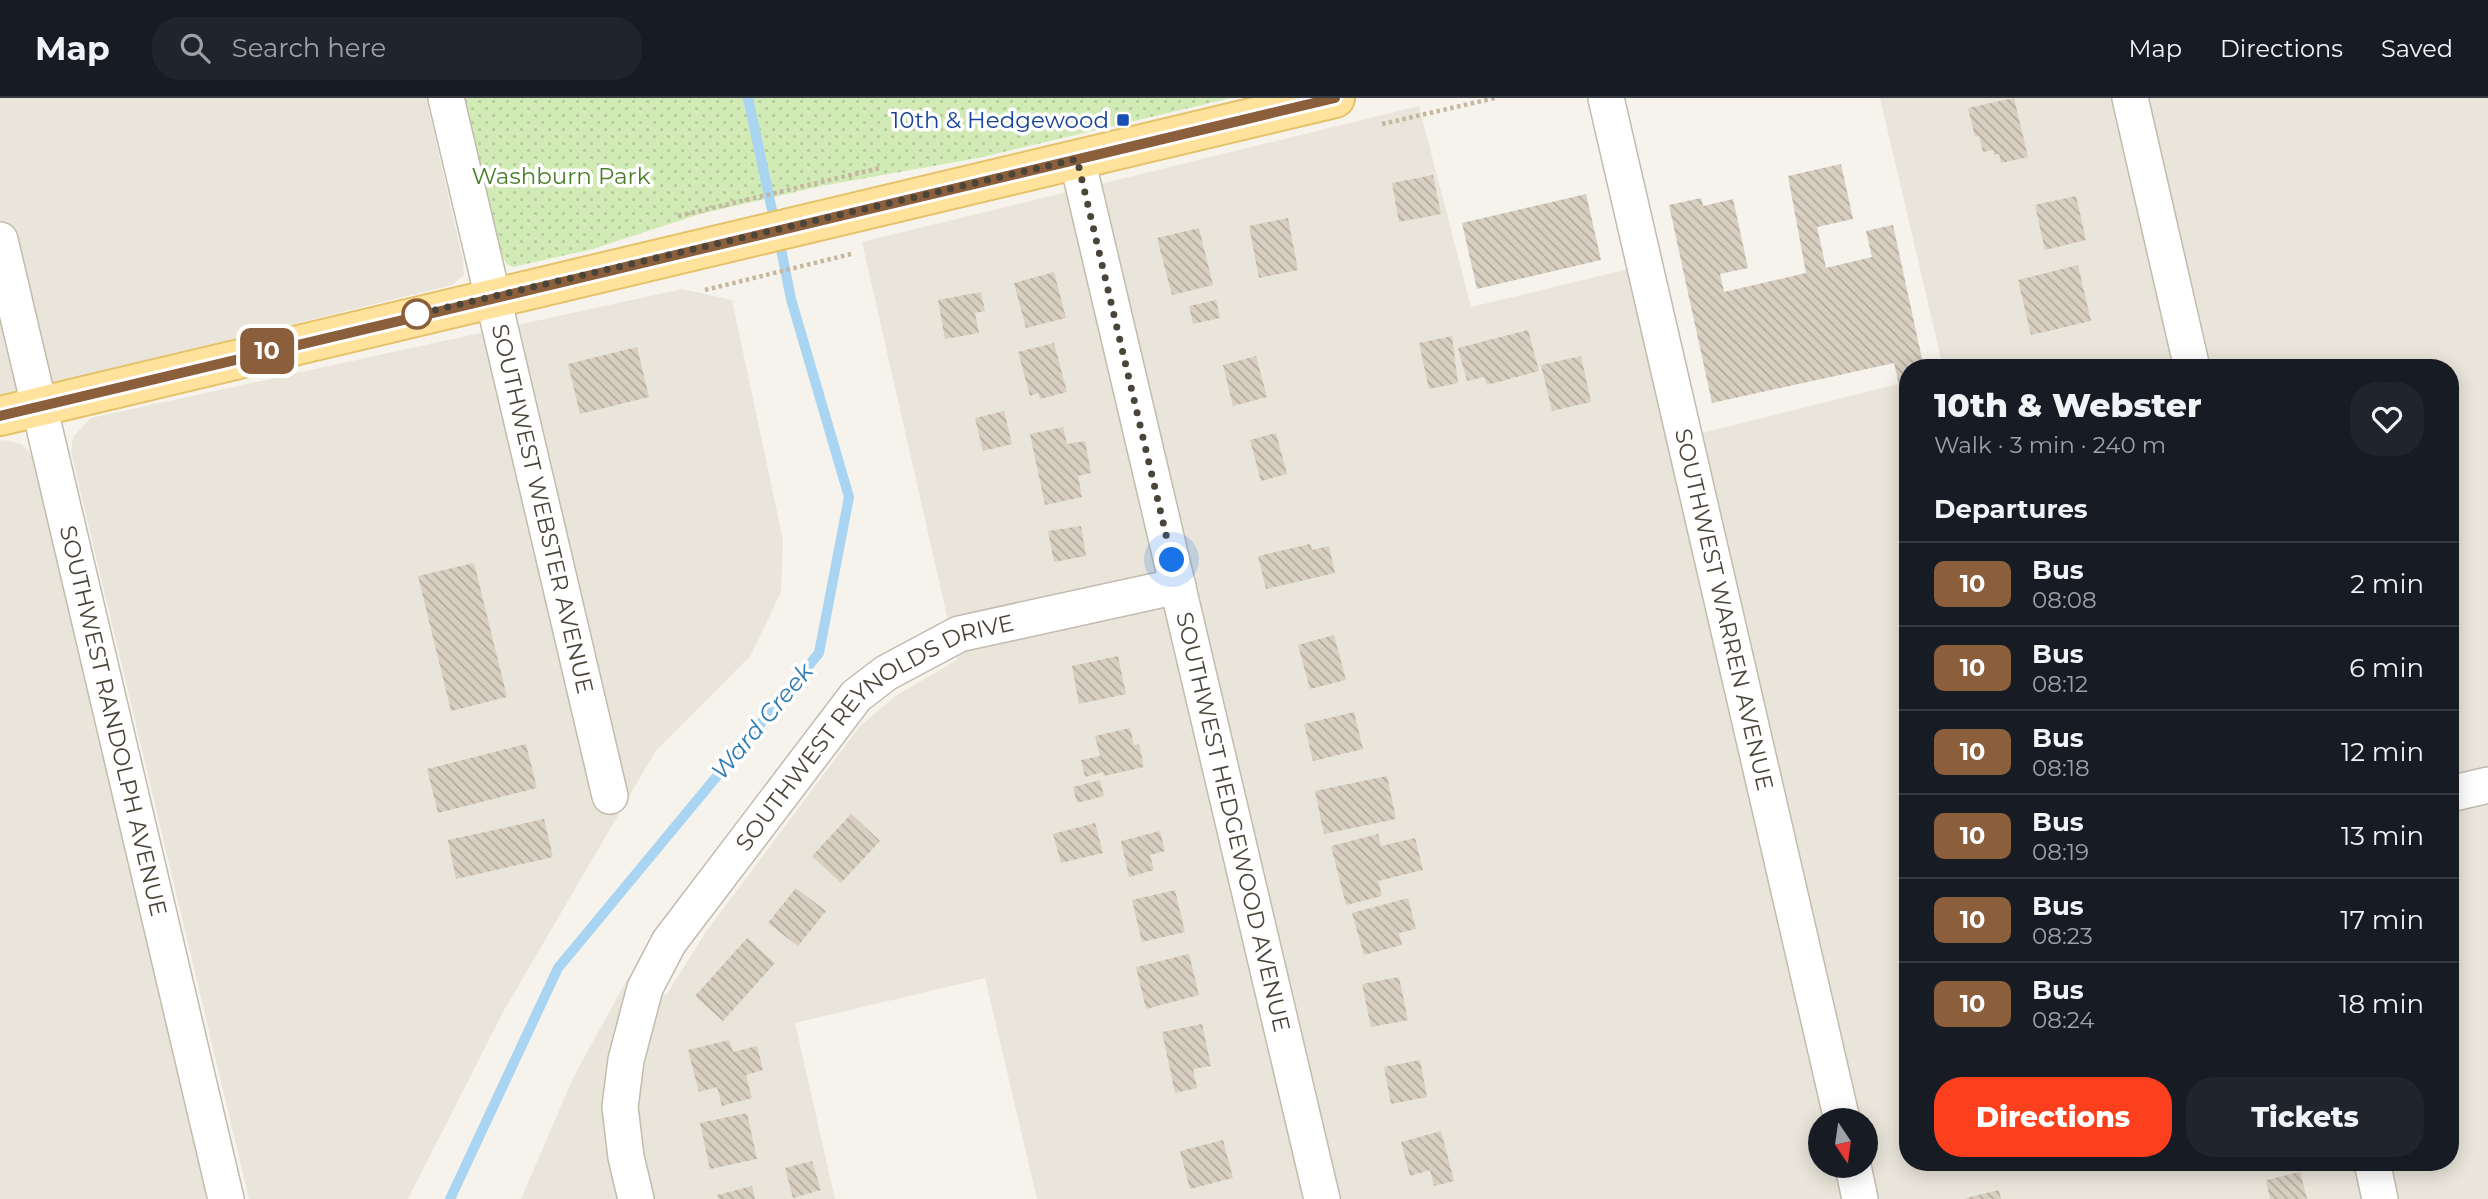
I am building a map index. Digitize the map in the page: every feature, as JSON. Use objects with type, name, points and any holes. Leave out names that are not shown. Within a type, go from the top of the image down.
[{"type":"main road","points":[[0,416],[494,296],[1335,98]]},
{"type":"street","name":"SOUTHWEST WEBSTER AVENUE","points":[[446,98],[610,796]]},
{"type":"street","name":"SOUTHWEST WARREN AVENUE","points":[[1606,98],[1839,1108]]},
{"type":"street","points":[[2130,98],[2190,359]]},
{"type":"street","name":"SOUTHWEST HEDGEWOOD AVENUE","points":[[1077,159],[1322,1199]]},
{"type":"street","name":"SOUTHWEST RANDOLPH AVENUE","points":[[0,240],[226,1199]]},
{"type":"street","name":"SOUTHWEST REYNOLDS DRIVE","points":[[636,1199],[626,1157],[620,1107],[631,1037],[645,988],[669,942],[856,696],[886,673],[959,634],[1178,586]]},
{"type":"street","points":[[2459,792],[2488,785]]},
{"type":"street","points":[[2374,1171],[2380,1199]]},
{"type":"street","points":[[1856,1178],[1860,1199]]},
{"type":"path","points":[[1382,124],[1495,98]]},
{"type":"path","points":[[697,210],[831,179]]},
{"type":"path","points":[[705,290],[851,254]]},
{"type":"shaded area","points":[[0,98],[426,98],[463,260],[464,275],[452,285],[0,396]]},
{"type":"shaded area","points":[[1880,98],[2488,98],[2488,1199],[1037,1199],[985,978],[795,1023],[835,1199],[521,1199],[574,1076],[628,978],[666,995],[706,932],[859,727],[897,695],[957,660],[862,242],[1419,106],[1471,307],[1629,269],[1669,441],[1899,384],[1899,1171],[2459,1171],[2459,359],[1941,359]]},
{"type":"shaded area","points":[[682,289],[732,300],[783,540],[781,592],[751,655],[655,752],[503,1012],[408,1199],[249,1199],[71,452],[73,437],[91,418]]},
{"type":"shaded area","points":[[0,441],[21,444],[32,454],[43,472],[213,1199],[0,1199]]},
{"type":"green space","name":"Washburn Park","points":[[464,98],[1231,98],[978,158],[821,186],[700,214],[593,249],[513,267],[507,264],[496,246]]},
{"type":"building","points":[[2014,98],[2028,157],[2001,163],[1999,154],[1994,155],[1993,150],[1983,152],[1979,136],[1975,137],[1968,108]]},
{"type":"building","points":[[1841,164],[1853,219],[1817,227],[1826,268],[1872,257],[1866,231],[1893,225],[1922,359],[1899,359],[1899,384],[1894,363],[1712,403],[1669,205],[1701,198],[1703,206],[1733,199],[1748,268],[1720,274],[1724,292],[1806,273],[1788,176]]},
{"type":"building","points":[[1433,175],[1441,214],[1399,222],[1392,183]]},
{"type":"building","points":[[1586,194],[1601,260],[1477,289],[1462,223]]},
{"type":"building","points":[[2076,196],[2086,240],[2045,250],[2035,205]]},
{"type":"building","points":[[1288,218],[1298,270],[1259,278],[1249,226]]},
{"type":"building","points":[[1199,228],[1213,285],[1172,295],[1157,238]]},
{"type":"building","points":[[2078,265],[2091,321],[2031,335],[2018,280]]},
{"type":"building","points":[[1054,272],[1066,318],[1026,328],[1014,283]]},
{"type":"building","points":[[981,292],[985,311],[975,313],[979,333],[945,339],[938,300]]},
{"type":"building","points":[[1216,300],[1220,318],[1193,324],[1189,306]]},
{"type":"building","points":[[1528,330],[1539,371],[1487,385],[1484,377],[1467,381],[1458,348]]},
{"type":"building","points":[[1452,336],[1458,383],[1429,389],[1419,343]]},
{"type":"building","points":[[1054,343],[1067,392],[1040,399],[1038,393],[1030,396],[1018,352]]},
{"type":"building","points":[[637,347],[649,397],[580,414],[568,364]]},
{"type":"building","points":[[1256,356],[1267,397],[1233,406],[1223,365]]},
{"type":"building","points":[[1581,356],[1591,402],[1552,411],[1541,365]]},
{"type":"building","points":[[1004,411],[1012,444],[983,451],[975,418]]},
{"type":"building","points":[[1063,427],[1067,444],[1085,441],[1091,473],[1078,476],[1082,497],[1045,505],[1030,434]]},
{"type":"building","points":[[1276,433],[1287,474],[1261,481],[1250,440]]},
{"type":"building","points":[[1081,526],[1086,556],[1054,562],[1048,531]]},
{"type":"building","points":[[1310,544],[1312,550],[1329,546],[1335,573],[1266,589],[1258,556]]},
{"type":"building","points":[[474,563],[507,697],[451,711],[418,576]]},
{"type":"building","points":[[1334,635],[1346,680],[1310,689],[1298,645]]},
{"type":"building","points":[[1118,656],[1126,694],[1079,704],[1072,666]]},
{"type":"building","points":[[1354,712],[1363,749],[1313,761],[1304,724]]},
{"type":"building","points":[[1130,728],[1134,745],[1139,744],[1144,767],[1104,776],[1103,772],[1085,777],[1081,760],[1100,756],[1095,736]]},
{"type":"building","points":[[526,744],[537,788],[438,813],[427,769]]},
{"type":"building","points":[[1387,776],[1396,819],[1324,834],[1315,791]]},
{"type":"building","points":[[1100,780],[1104,796],[1077,803],[1073,787]]},
{"type":"building","points":[[851,814],[880,841],[841,883],[812,856]]},
{"type":"building","points":[[544,819],[553,857],[456,879],[448,840]]},
{"type":"building","points":[[1095,823],[1103,853],[1061,863],[1053,834]]},
{"type":"building","points":[[1160,831],[1165,851],[1150,855],[1154,870],[1129,877],[1121,841]]},
{"type":"building","points":[[1378,834],[1381,846],[1415,838],[1423,870],[1378,881],[1382,896],[1346,905],[1331,846]]},
{"type":"building","points":[[796,888],[826,911],[798,946],[768,923]]},
{"type":"building","points":[[1175,890],[1185,932],[1142,942],[1132,900]]},
{"type":"building","points":[[1408,898],[1416,929],[1399,933],[1402,945],[1364,955],[1352,913]]},
{"type":"building","points":[[747,938],[775,963],[723,1021],[695,996]]},
{"type":"building","points":[[1189,954],[1199,995],[1146,1009],[1136,967]]},
{"type":"building","points":[[1399,977],[1408,1020],[1371,1027],[1362,984]]},
{"type":"building","points":[[1202,1024],[1211,1066],[1193,1069],[1197,1088],[1175,1093],[1162,1032]]},
{"type":"building","points":[[729,1040],[733,1052],[757,1046],[763,1070],[746,1075],[752,1098],[722,1106],[717,1087],[699,1092],[688,1050]]},
{"type":"building","points":[[1420,1060],[1427,1097],[1391,1104],[1384,1067]]},
{"type":"building","points":[[747,1113],[757,1159],[710,1169],[700,1123]]},
{"type":"building","points":[[1441,1131],[1454,1181],[1434,1186],[1430,1170],[1410,1176],[1401,1142]]},
{"type":"building","points":[[1223,1140],[1233,1178],[1190,1189],[1180,1151]]},
{"type":"building","points":[[812,1161],[821,1190],[793,1198],[785,1168]]},
{"type":"building","points":[[2300,1172],[2307,1199],[2270,1199],[2266,1180]]},
{"type":"building","points":[[752,1186],[755,1199],[718,1199],[717,1195]]},
{"type":"building","points":[[1999,1190],[2001,1199],[1966,1199],[1966,1198]]},
{"type":"waterway","name":"Ward Creek","points":[[748,98],[775,224]]},
{"type":"waterway","name":"Ward Creek","points":[[450,1199],[558,968],[819,653],[849,497],[791,299],[779,239]]},
{"type":"bus line","name":"10","points":[[0,416],[494,296],[1335,98]]},
{"type":"place","name":"10th & Hedgewood","points":[[1123,120]]},
{"type":"route","points":[[417,314],[414,315],[1077,159],[1172,560]]}]
